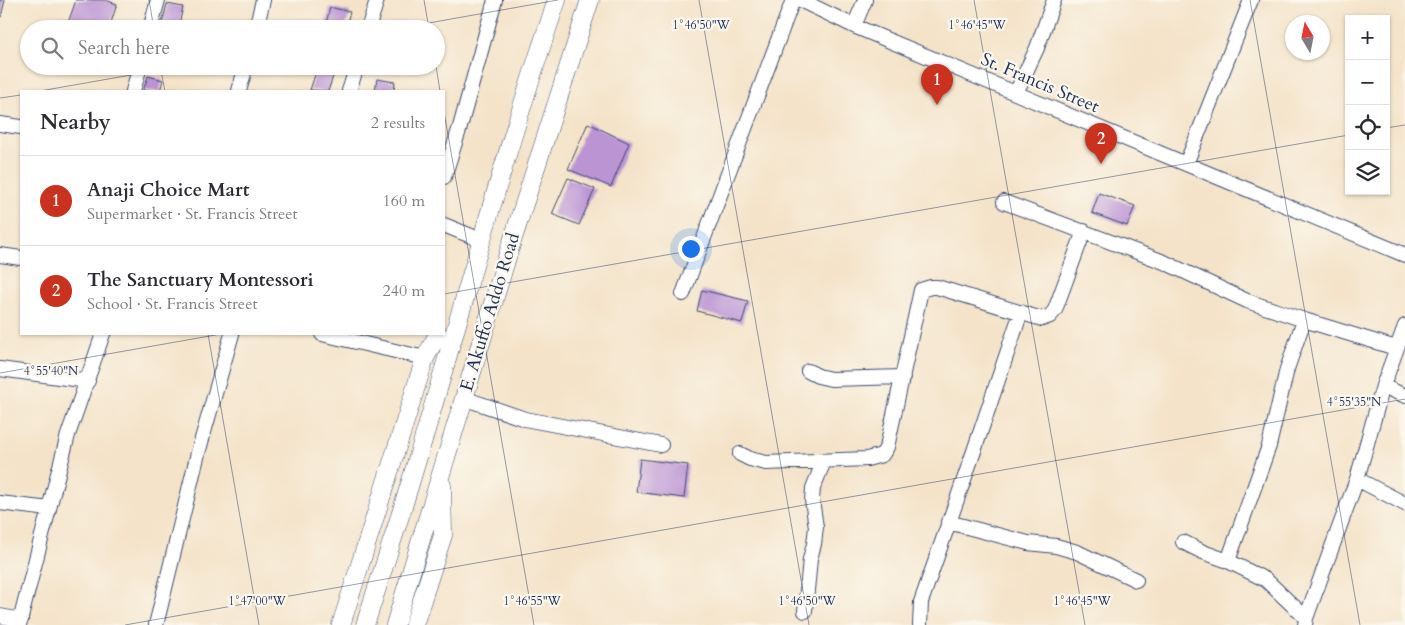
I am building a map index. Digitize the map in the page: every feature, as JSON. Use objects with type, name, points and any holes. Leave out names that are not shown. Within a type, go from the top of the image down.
[{"type":"main road","name":"E. Akuffo Addo Road","points":[[365,625],[412,478],[469,278],[527,88],[557,0]]},
{"type":"main road","name":"E. Akuffo Addo Road","points":[[395,625],[463,398],[590,0]]},
{"type":"main road","points":[[445,322],[469,278]]},
{"type":"main road","points":[[341,625],[425,358],[437,335]]},
{"type":"main road","points":[[414,625],[443,535],[442,466]]},
{"type":"street","points":[[152,20],[158,0]]},
{"type":"street","points":[[258,20],[263,0]]},
{"type":"street","points":[[371,20],[377,0]]},
{"type":"street","points":[[445,174],[495,0]]},
{"type":"street","points":[[683,294],[793,0]]},
{"type":"street","name":"St. Francis Street","points":[[800,0],[854,26],[1405,255]]},
{"type":"street","points":[[854,26],[864,0]]},
{"type":"street","points":[[1016,93],[1037,48],[1054,0]]},
{"type":"street","points":[[1186,164],[1251,0]]},
{"type":"street","points":[[133,90],[137,75]]},
{"type":"street","points":[[239,90],[243,75]]},
{"type":"street","points":[[349,90],[354,75]]},
{"type":"street","points":[[0,124],[20,128]]},
{"type":"street","points":[[1004,202],[1164,262],[1247,301],[1396,348]]},
{"type":"street","points":[[445,225],[481,240]]},
{"type":"street","points":[[740,454],[750,460],[766,463],[867,459],[882,455],[887,447],[921,290],[937,287],[1042,319],[1050,316],[1055,310],[1084,231]]},
{"type":"street","points":[[0,255],[20,258]]},
{"type":"street","points":[[920,625],[921,602],[1021,312]]},
{"type":"street","points":[[1228,561],[1269,446],[1287,369],[1304,320]]},
{"type":"street","points":[[1183,542],[1266,580],[1306,622],[1357,479],[1382,386],[1405,326]]},
{"type":"street","points":[[0,616],[20,622],[68,436],[103,335]]},
{"type":"street","points":[[156,625],[198,453],[232,335]]},
{"type":"street","points":[[326,335],[425,358]]},
{"type":"street","points":[[0,369],[88,380]]},
{"type":"street","points":[[808,371],[831,379],[903,377]]},
{"type":"street","points":[[1382,386],[1405,396]]},
{"type":"street","points":[[463,398],[524,419],[661,445]]},
{"type":"street","points":[[805,611],[810,559],[816,527],[812,500],[813,488],[824,461]]},
{"type":"street","points":[[1357,479],[1405,504]]},
{"type":"street","points":[[0,503],[49,509]]},
{"type":"street","points":[[948,522],[1028,543],[1056,546],[1077,552],[1136,580]]},
{"type":"building","points":[[0,0],[5,0],[1,17],[0,17]]},
{"type":"building","points":[[76,0],[105,0],[117,4],[112,20],[69,20]]},
{"type":"building","points":[[167,4],[183,7],[180,20],[163,20]]},
{"type":"building","points":[[330,7],[350,12],[348,20],[327,20]]},
{"type":"building","points":[[315,75],[334,75],[328,90],[310,90]]},
{"type":"building","points":[[148,76],[163,80],[160,90],[143,90]]},
{"type":"building","points":[[377,79],[395,82],[394,90],[375,90]]},
{"type":"building","points":[[588,123],[629,143],[611,187],[568,169]]},
{"type":"building","points":[[568,178],[595,189],[579,225],[552,214]]},
{"type":"building","points":[[1099,193],[1135,206],[1127,226],[1092,213]]},
{"type":"building","points":[[702,290],[748,301],[742,323],[697,311]]},
{"type":"building","points":[[640,459],[688,465],[684,498],[636,492]]},
{"type":"place","name":"Anaji Choice Mart","points":[[937,105]]},
{"type":"place","name":"The Sanctuary Montessori","points":[[1101,164]]}]
